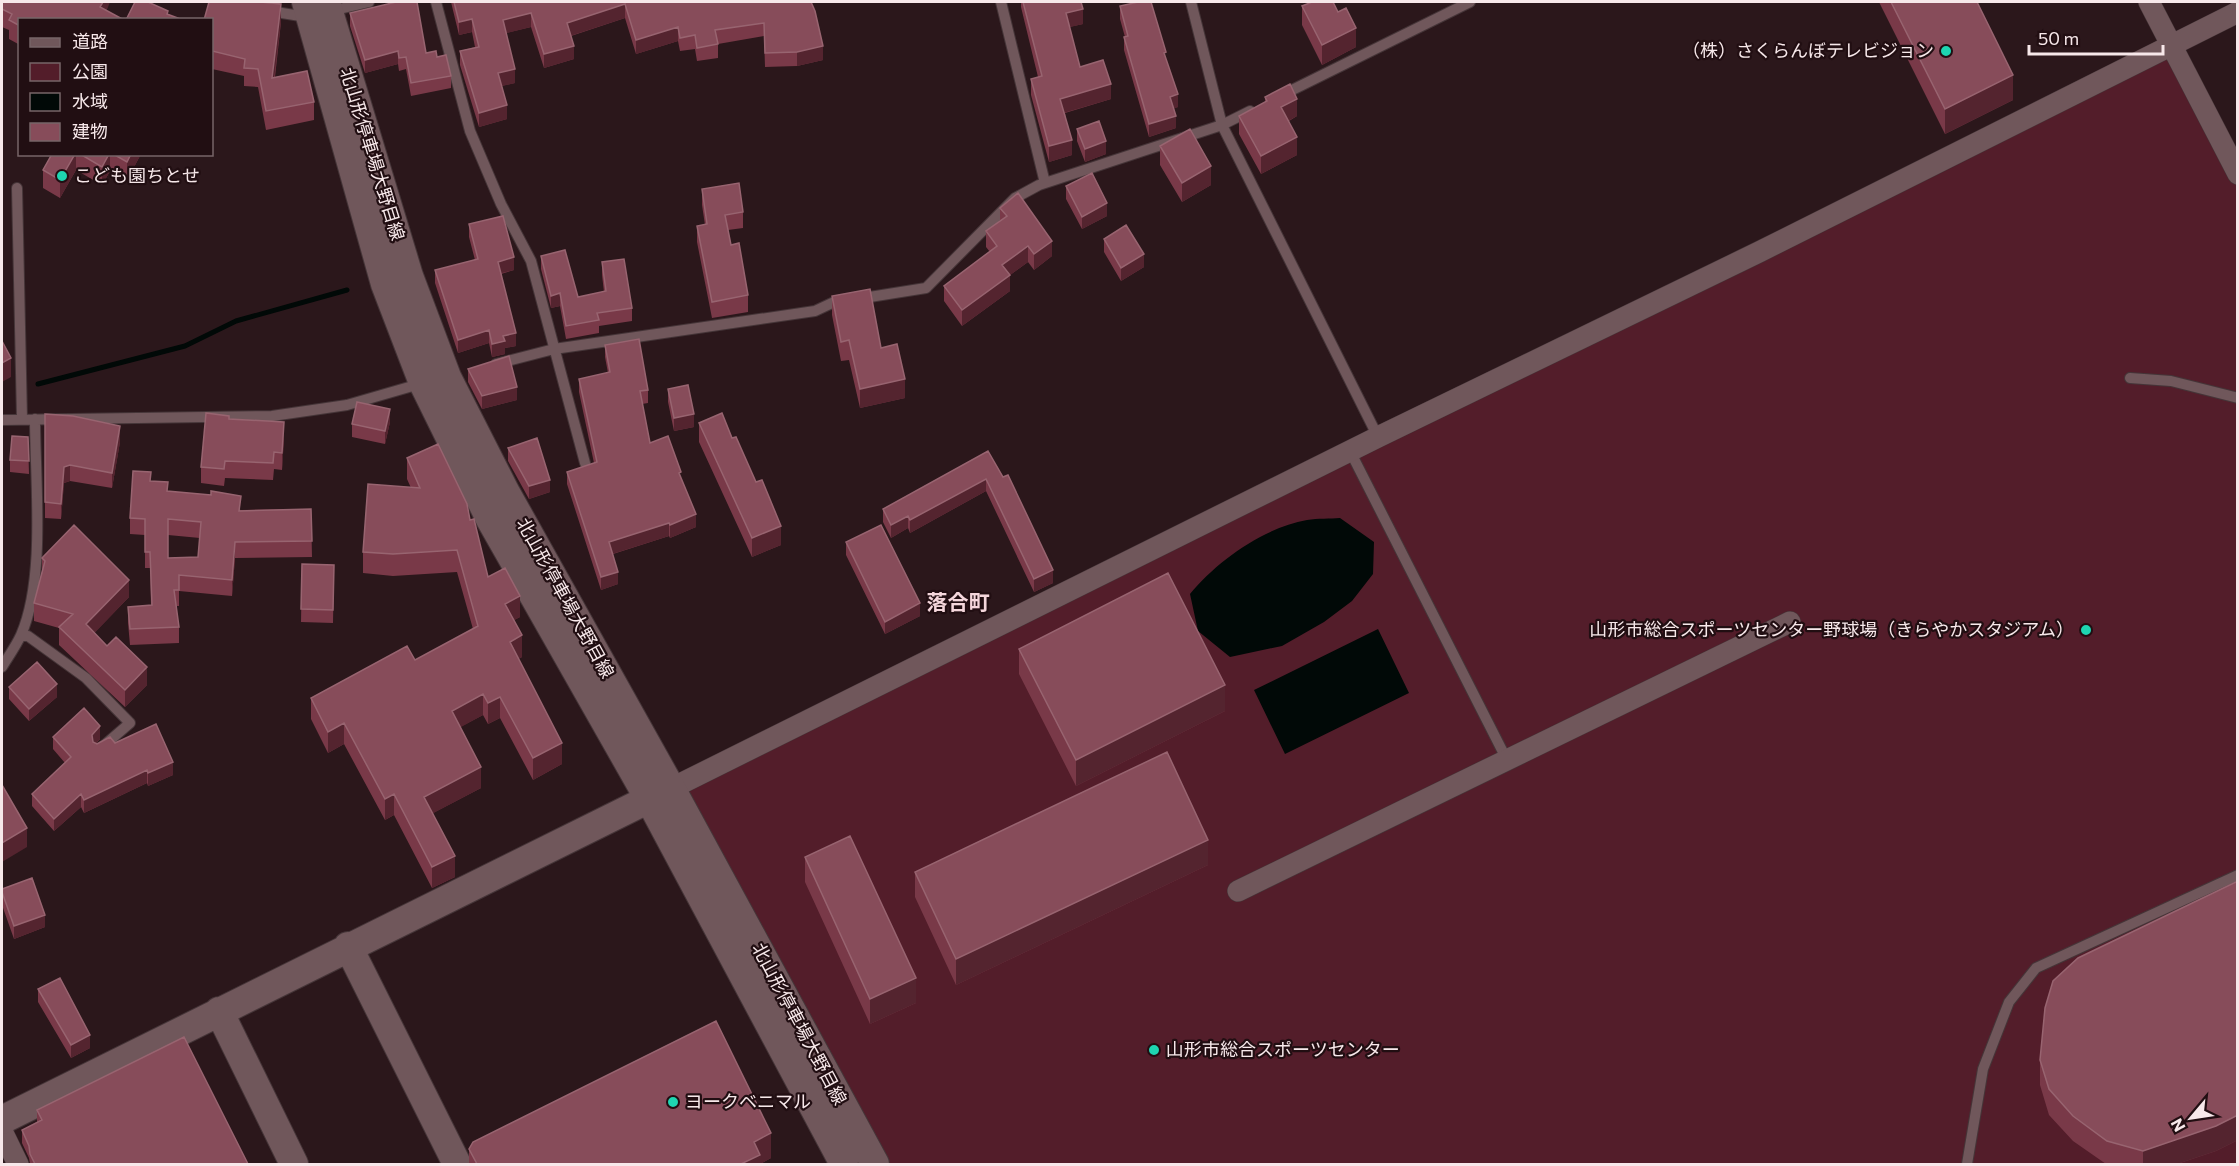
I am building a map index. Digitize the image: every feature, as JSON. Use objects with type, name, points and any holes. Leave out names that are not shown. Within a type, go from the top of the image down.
[{"type":"main road","name":"北山形停車場大野目線","points":[[318,8],[385,284],[443,378],[490,519],[660,794],[875,1164]]},
{"type":"main road","name":"北山形停車場大野目線","points":[[660,794],[844,1164]]},
{"type":"main road","points":[[2,1120],[348,946],[660,794]]},
{"type":"main road","points":[[348,946],[457,1164]]},
{"type":"main road","points":[[219,1011],[294,1164]]},
{"type":"street","points":[[2149,2],[2238,174]]},
{"type":"street","points":[[660,794],[1378,436],[1760,252],[2238,12]]},
{"type":"street","points":[[1238,891],[1790,622]]},
{"type":"street","points":[[2,1131],[18,1164]]},
{"type":"lane","points":[[252,8],[318,8],[369,2]]},
{"type":"lane","points":[[436,2],[470,131],[501,204],[531,261],[585,464]]},
{"type":"lane","points":[[1000,2],[1045,183]]},
{"type":"lane","points":[[1191,2],[1222,125],[1378,436]]},
{"type":"lane","points":[[490,366],[554,349],[815,312],[832,303],[926,288],[1015,198],[1045,183],[1222,125],[1470,2]]},
{"type":"lane","points":[[17,188],[22,419]]},
{"type":"lane","points":[[2,420],[272,416],[347,405],[443,378]]},
{"type":"lane","points":[[2130,378],[2171,381],[2238,398]]},
{"type":"lane","points":[[2,667],[21,636],[28,613],[36,562],[35,419]]},
{"type":"lane","points":[[1350,451],[1507,760]]},
{"type":"lane","points":[[21,636],[28,636],[86,678],[130,723],[99,750]]},
{"type":"lane","points":[[1967,1164],[1983,1069],[2008,1002],[2036,968],[2238,875]]},
{"type":"green space","name":"山形市総合スポーツセンター","points":[[2171,44],[2237,174],[2237,1164],[875,1164],[671,788]]},
{"type":"water","points":[[1340,518],[1374,542],[1373,574],[1352,601],[1324,622],[1282,646],[1230,657],[1198,631],[1190,594],[1227,558],[1258,538],[1290,524],[1311,519]]},
{"type":"water","points":[[1378,629],[1409,693],[1285,754],[1254,690]]},
{"type":"building","points":[[2,2],[103,2],[100,7],[120,18],[18,18],[18,25],[9,20],[12,14],[2,9]]},
{"type":"building","points":[[135,2],[148,2],[178,18],[127,18]]},
{"type":"building","points":[[209,2],[281,4],[272,78],[307,71],[314,102],[266,111],[258,69],[244,68],[245,59],[213,51],[213,18],[205,18]]},
{"type":"building","points":[[396,2],[417,2],[426,53],[436,51],[437,57],[446,55],[451,76],[411,83],[406,57],[399,58],[398,51],[365,60],[350,13]]},
{"type":"building","points":[[454,2],[811,2],[823,46],[797,52],[765,53],[764,23],[715,30],[718,44],[697,48],[695,35],[680,38],[678,27],[636,40],[625,4],[567,23],[574,46],[544,54],[531,13],[503,20],[515,69],[498,73],[507,105],[479,113],[460,51],[479,47],[472,19],[459,22]]},
{"type":"building","points":[[1023,2],[1081,2],[1083,9],[1066,13],[1080,67],[1103,60],[1111,84],[1060,99],[1072,140],[1049,146],[1031,79],[1042,76]]},
{"type":"building","points":[[1151,2],[1166,52],[1164,53],[1178,94],[1170,97],[1176,116],[1149,124],[1124,37],[1128,36],[1120,6]]},
{"type":"building","points":[[1312,2],[1333,2],[1338,12],[1346,8],[1356,28],[1322,45],[1302,6]]},
{"type":"building","name":"（株）さくらんぼテレビジョン","points":[[1891,2],[1977,2],[2013,75],[1945,109]]},
{"type":"building","points":[[1290,84],[1297,99],[1281,107],[1297,137],[1261,156],[1239,116],[1267,101],[1265,97]]},
{"type":"building","points":[[1099,121],[1106,141],[1085,149],[1077,129]]},
{"type":"building","points":[[1190,129],[1211,166],[1182,183],[1160,146]]},
{"type":"building","points":[[51,156],[74,156],[60,180],[43,170]]},
{"type":"building","points":[[83,156],[108,156],[102,167]]},
{"type":"building","points":[[116,156],[130,156],[127,162]]},
{"type":"building","points":[[1092,173],[1107,203],[1082,217],[1066,186]]},
{"type":"building","points":[[739,183],[743,212],[725,215],[731,245],[739,243],[748,295],[712,302],[697,226],[707,224],[702,189]]},
{"type":"building","points":[[1018,193],[1052,241],[1034,254],[1028,246],[1002,265],[1010,275],[962,310],[944,286],[997,246],[986,231],[1007,216],[1000,208]]},
{"type":"building","points":[[503,216],[514,257],[498,262],[516,333],[503,336],[505,341],[492,344],[489,330],[458,340],[435,270],[478,259],[469,224]]},
{"type":"building","points":[[1126,225],[1144,254],[1121,268],[1104,239]]},
{"type":"building","points":[[565,250],[578,297],[606,291],[602,262],[624,259],[632,308],[597,313],[599,320],[566,326],[560,293],[551,296],[541,256]]},
{"type":"building","points":[[870,289],[881,348],[897,344],[905,379],[860,389],[849,340],[841,342],[832,296]]},
{"type":"building","points":[[639,339],[648,390],[640,391],[650,443],[668,436],[681,472],[679,473],[696,514],[670,525],[669,523],[609,542],[618,572],[601,577],[567,472],[597,462],[579,379],[610,372],[605,345]]},
{"type":"building","points":[[2,341],[11,358],[2,363]]},
{"type":"building","points":[[509,356],[517,387],[482,396],[468,369]]},
{"type":"building","points":[[688,385],[694,414],[674,418],[668,389]]},
{"type":"building","points":[[357,402],[390,409],[385,431],[352,424]]},
{"type":"building","points":[[206,413],[229,416],[229,419],[284,422],[282,453],[274,452],[273,463],[225,461],[224,469],[201,467]]},
{"type":"building","points":[[722,413],[732,438],[736,437],[756,482],[762,480],[781,526],[752,538],[699,423]]},
{"type":"building","points":[[45,414],[73,416],[120,426],[112,473],[70,465],[64,467],[61,504],[45,502]]},
{"type":"building","points":[[12,436],[28,437],[29,461],[10,460]]},
{"type":"building","points":[[537,438],[550,480],[529,486],[508,448]]},
{"type":"building","points":[[438,444],[467,504],[470,520],[474,519],[488,577],[505,568],[520,596],[505,604],[522,635],[510,642],[562,743],[533,758],[500,697],[488,703],[483,694],[452,711],[481,767],[424,797],[455,856],[432,867],[394,794],[385,799],[344,723],[328,732],[311,698],[407,646],[415,660],[478,626],[457,550],[393,554],[363,552],[368,484],[420,488],[407,458]]},
{"type":"building","points":[[988,451],[1003,477],[1008,475],[1053,570],[1034,579],[986,479],[910,520],[908,516],[891,525],[883,509]]},
{"type":"building","points":[[133,471],[151,472],[150,481],[168,482],[167,491],[211,495],[211,491],[241,496],[239,511],[311,509],[312,541],[235,542],[232,580],[179,575],[179,590],[174,590],[179,627],[130,629],[128,607],[152,605],[150,552],[145,552],[145,519],[130,518]],"holes":[[[168,519],[201,522],[198,557],[168,558]]]},
{"type":"building","points":[[74,525],[129,580],[86,624],[107,646],[116,637],[147,667],[125,690],[59,627],[73,614],[34,603],[45,561],[42,558]]},
{"type":"building","points":[[881,525],[920,603],[885,622],[846,542]]},
{"type":"building","points":[[302,564],[334,565],[333,610],[301,609]]},
{"type":"building","points":[[1168,573],[1225,685],[1076,760],[1019,649]]},
{"type":"building","points":[[37,662],[57,684],[29,709],[9,687]]},
{"type":"building","points":[[84,708],[100,726],[92,735],[93,742],[97,744],[110,737],[115,743],[156,724],[173,762],[148,773],[147,770],[84,800],[81,794],[54,819],[32,794],[71,757],[53,737]]},
{"type":"building","points":[[1167,752],[1208,840],[956,959],[915,872]]},
{"type":"building","points":[[2,785],[27,828],[2,843]]},
{"type":"building","points":[[850,836],[916,978],[870,999],[805,857]]},
{"type":"building","points":[[32,878],[45,915],[14,926],[2,889]]},
{"type":"building","points":[[2238,881],[2238,1115],[2216,1126],[2143,1151],[2107,1141],[2073,1116],[2049,1089],[2040,1060],[2045,1008],[2053,981],[2078,958]]},
{"type":"building","points":[[60,978],[90,1035],[71,1045],[38,989]]},
{"type":"building","name":"ヨークベニマル","points":[[716,1021],[771,1133],[754,1142],[760,1155],[741,1164],[477,1164],[469,1149],[473,1142]]},
{"type":"building","points":[[184,1037],[248,1164],[35,1164],[22,1130],[42,1120],[37,1110]]},
{"type":"waterway","points":[[38,384],[185,346],[236,321],[347,290]]},
{"type":"place","name":"（株）さくらんぼテレビジョン","points":[[1946,51]]},
{"type":"place","name":"こども園ちとせ","points":[[62,176]]},
{"type":"place","name":"山形市総合スポーツセンター野球場（きらやかスタジアム）","points":[[2086,630]]},
{"type":"place","name":"山形市総合スポーツセンター","points":[[1154,1050]]},
{"type":"place","name":"ヨークベニマル","points":[[673,1102]]},
{"type":"district","name":"落合町","points":[[958,603]]}]
